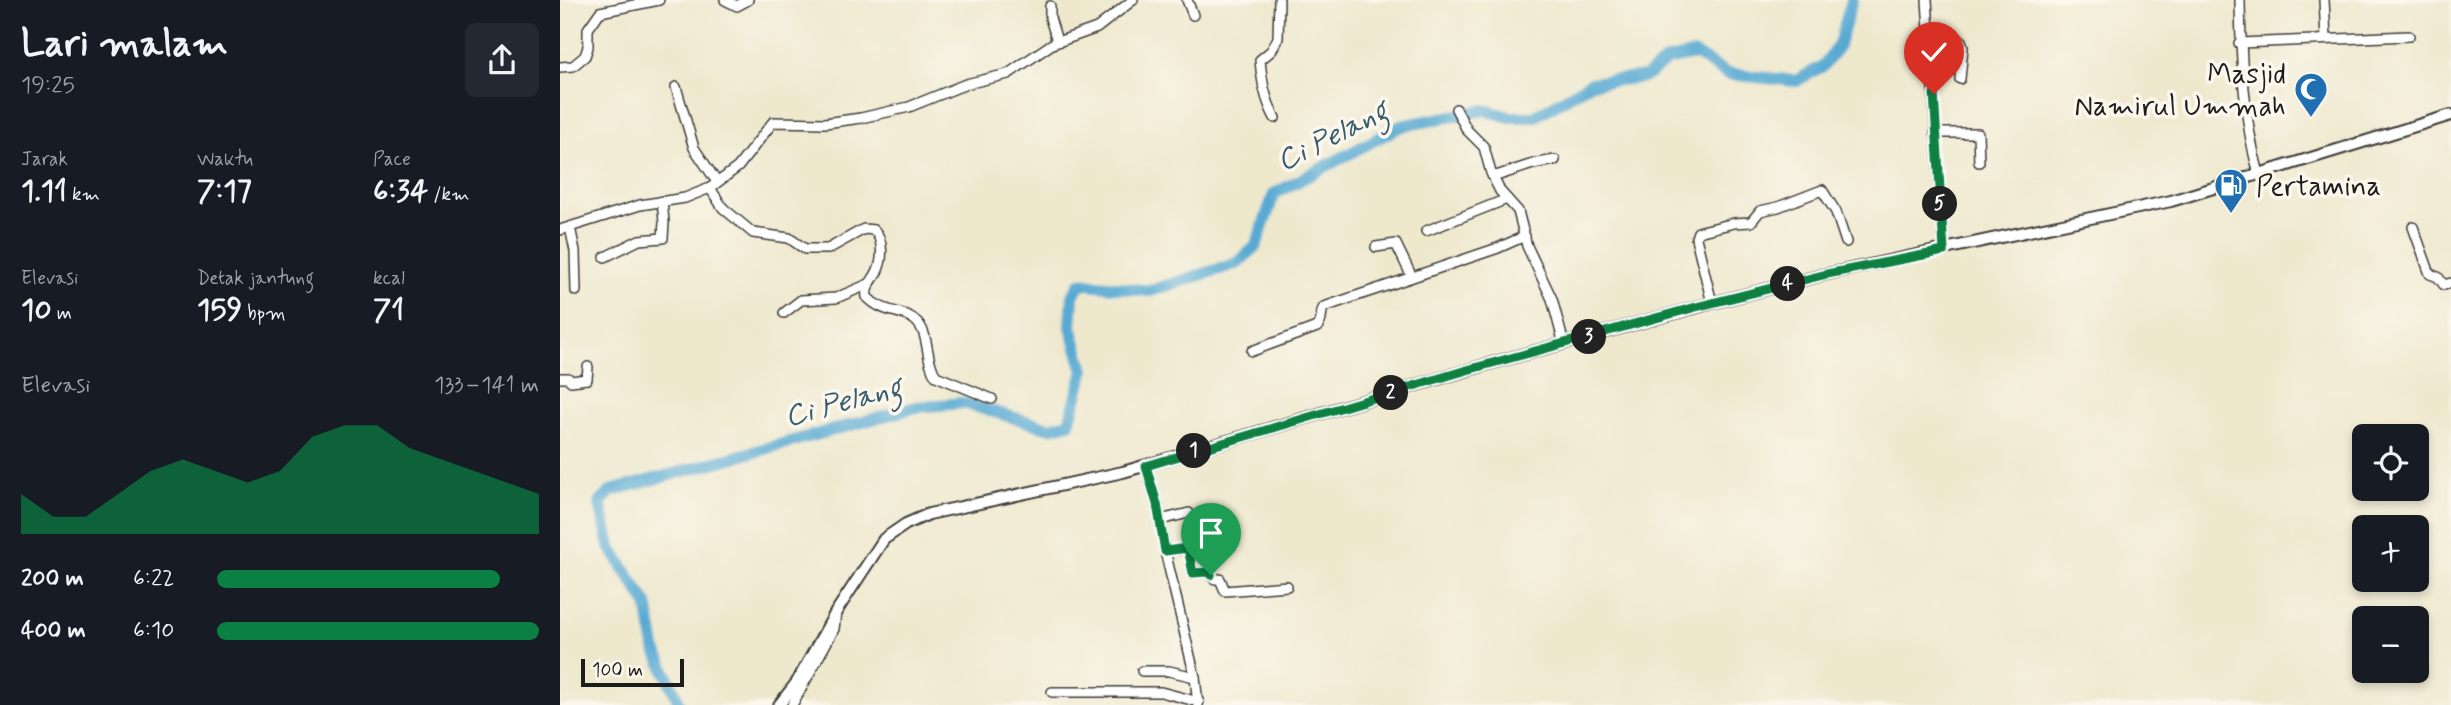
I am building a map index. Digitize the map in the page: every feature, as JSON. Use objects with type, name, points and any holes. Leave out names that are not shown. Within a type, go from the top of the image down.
[{"type":"main road","points":[[779,705],[797,682],[836,612],[884,539],[912,520],[929,514],[1146,466],[1467,370],[1712,303],[1827,274],[2154,205],[2451,115]]},
{"type":"street","points":[[560,67],[573,66],[585,56],[588,29],[600,12],[659,0]]},
{"type":"street","points":[[725,0],[737,6],[748,0]]},
{"type":"street","points":[[576,291],[575,251],[565,228],[662,201],[685,198],[714,185],[744,161],[773,122],[824,123],[909,107],[966,84],[1008,74],[1057,41],[1097,29],[1133,0]]},
{"type":"street","points":[[1187,0],[1193,15]]},
{"type":"street","points":[[1275,118],[1261,82],[1260,60],[1270,53],[1278,38],[1279,0]]},
{"type":"street","points":[[1927,0],[1944,251]]},
{"type":"street","points":[[2240,0],[2239,43],[2251,136],[2259,174]]},
{"type":"street","points":[[2324,0],[2326,39]]},
{"type":"street","points":[[1050,6],[1050,18],[1057,41]]},
{"type":"street","points":[[2239,43],[2409,36]]},
{"type":"street","points":[[1931,40],[1961,41],[1963,47],[1960,79]]},
{"type":"street","points":[[676,87],[694,148],[723,208],[753,233],[789,238],[805,249],[828,249],[863,229],[874,230],[881,239],[881,260],[879,270],[869,284],[866,294],[875,305],[906,316],[919,324],[936,376],[992,399]]},
{"type":"street","points":[[1457,109],[1461,119],[1484,147],[1500,191],[1517,207],[1529,251],[1549,291],[1564,344]]},
{"type":"street","points":[[1935,133],[1978,133],[1979,162]]},
{"type":"street","points":[[1493,177],[1555,160]]},
{"type":"street","points":[[1712,303],[1696,236],[1698,232],[1734,223],[1752,222],[1760,211],[1822,190],[1836,212],[1846,242]]},
{"type":"street","points":[[1426,231],[1507,199]]},
{"type":"street","points":[[605,257],[639,240],[663,238],[662,201]]},
{"type":"street","points":[[2413,227],[2430,274],[2438,277],[2444,285],[2451,283]]},
{"type":"street","points":[[1252,351],[1311,331],[1321,323],[1321,310],[1324,307],[1498,248],[1525,236]]},
{"type":"street","points":[[1376,247],[1395,243],[1412,277]]},
{"type":"street","points":[[784,313],[804,299],[836,298],[869,284]]},
{"type":"street","points":[[560,378],[568,378],[571,381],[587,379],[588,368]]},
{"type":"street","points":[[1052,692],[1161,692],[1198,704],[1195,677],[1146,466]]},
{"type":"street","points":[[1160,520],[1189,513]]},
{"type":"street","points":[[1165,551],[1229,542]]},
{"type":"street","points":[[1188,548],[1193,573],[1207,572],[1215,579],[1220,579],[1225,591],[1287,586]]},
{"type":"street","points":[[792,705],[834,629],[836,612]]},
{"type":"street","points":[[1142,671],[1169,671],[1195,677]]},
{"type":"waterway","name":"Ci Pelang","points":[[680,705],[655,648],[647,604],[610,547],[600,503],[611,491],[917,407],[963,403],[1050,428],[1069,423],[1084,371],[1071,327],[1073,296],[1080,283],[1150,291],[1238,263],[1256,246],[1274,194],[1401,126],[1484,110],[1510,117],[1534,117],[1591,83],[1645,77],[1667,60],[1695,54],[1727,74],[1796,81],[1823,66],[1839,45],[1852,0]]},
{"type":"place","name":"Masjid Namirul Ummah","points":[[2311,119]]},
{"type":"place","name":"Pertamina","points":[[2231,215]]},
{"type":"route","points":[[1211,575],[1207,572],[1193,573],[1188,548],[1165,551],[1157,504],[1146,466],[1467,370],[1696,307],[1827,274],[1944,251],[1934,94]]}]
